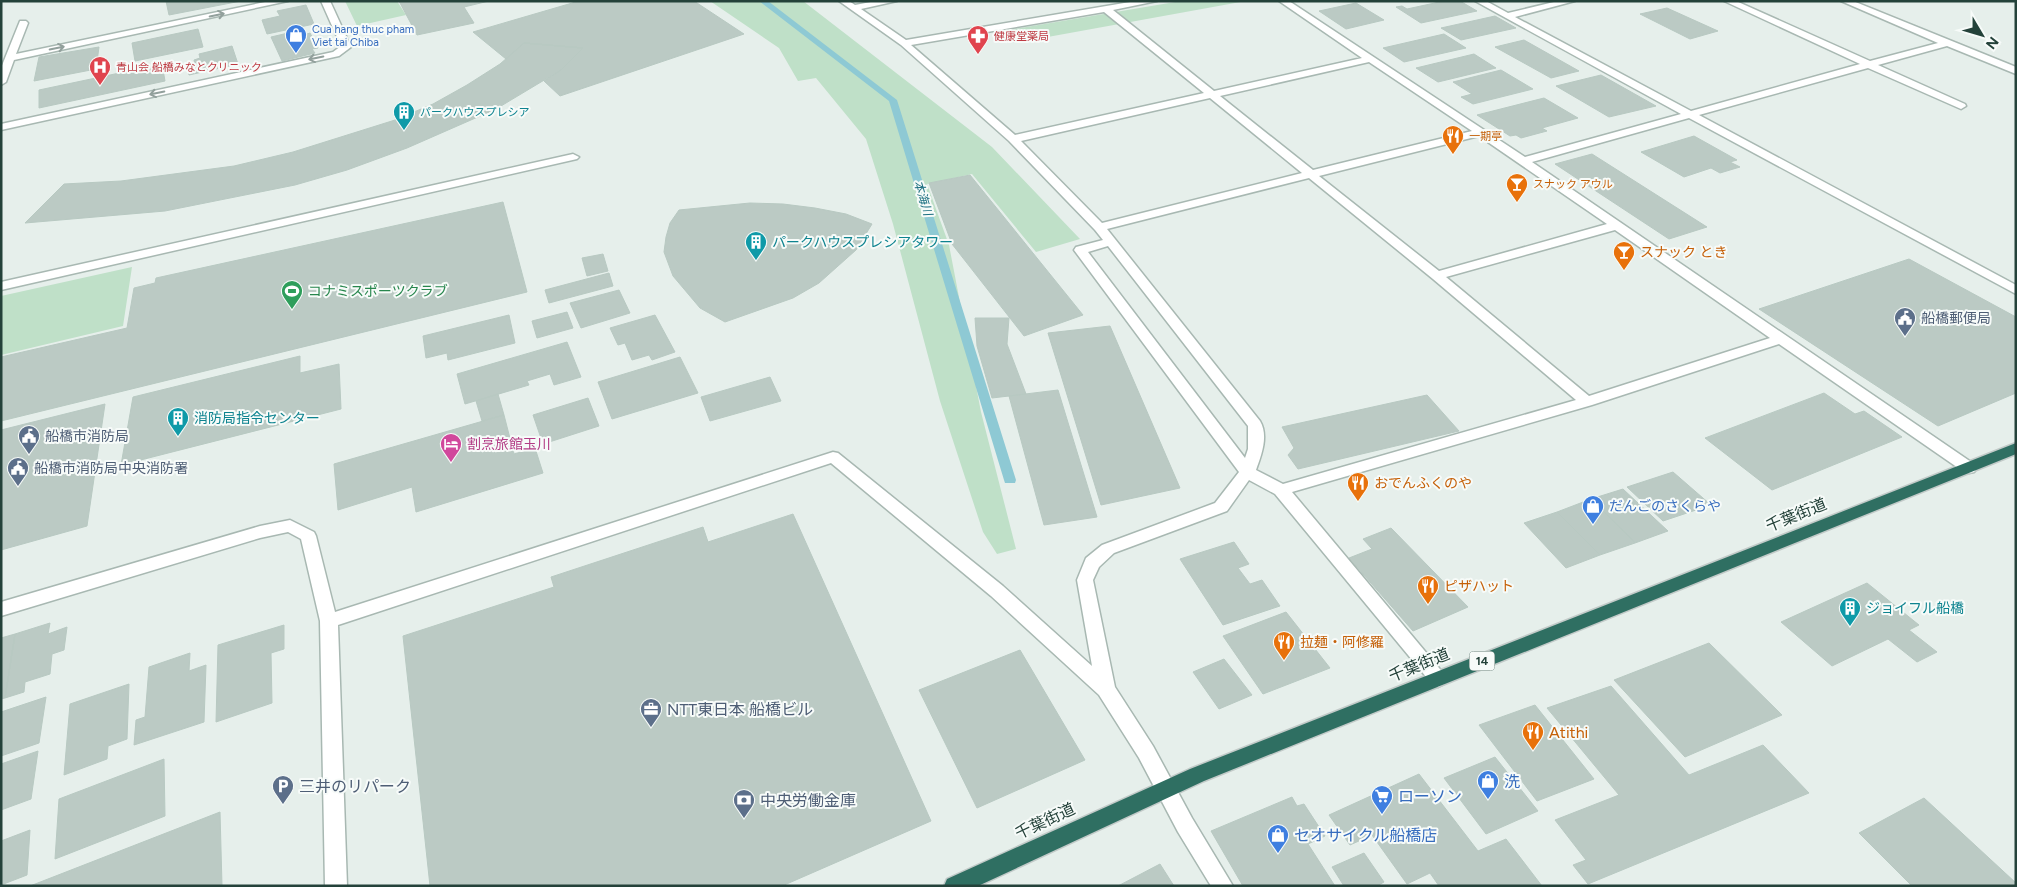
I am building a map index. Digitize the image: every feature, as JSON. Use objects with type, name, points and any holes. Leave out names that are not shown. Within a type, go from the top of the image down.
[{"type":"highway","name":"千葉街道","points":[[954,886],[1166,788],[2016,448]]},
{"type":"street","points":[[6,62],[284,1]]},
{"type":"street","points":[[1,127],[336,54],[346,46],[325,1]]},
{"type":"street","points":[[844,1],[904,43],[1013,139],[1099,227],[1255,426],[1256,449],[1247,472],[1221,507],[1108,549],[1092,562],[1085,580],[1106,689]]},
{"type":"street","points":[[852,8],[893,1]]},
{"type":"street","points":[[904,43],[1153,1]]},
{"type":"street","points":[[1283,1],[1524,161],[1969,468]]},
{"type":"street","points":[[1479,1],[2016,290]]},
{"type":"street","points":[[1507,16],[1571,1]]},
{"type":"street","points":[[1728,1],[1961,106]]},
{"type":"street","points":[[1845,1],[2016,71]]},
{"type":"street","points":[[1106,9],[1438,276],[1587,402]]},
{"type":"street","points":[[1,82],[6,62],[23,23]]},
{"type":"street","points":[[1524,161],[1866,64],[1947,43]]},
{"type":"street","points":[[1013,139],[1369,59]]},
{"type":"street","points":[[1099,227],[1481,132]]},
{"type":"street","points":[[1,286],[573,157]]},
{"type":"street","points":[[1438,276],[1618,225]]},
{"type":"street","points":[[1112,242],[1080,250],[1247,472],[1281,490],[1438,679]]},
{"type":"street","points":[[2000,282],[2016,276]]},
{"type":"street","points":[[1281,490],[1587,402],[1781,339]]},
{"type":"street","points":[[329,622],[833,457],[997,591],[1106,689],[1146,752],[1185,825],[1224,886]]},
{"type":"street","points":[[1,609],[260,532],[290,526],[308,536],[329,622],[336,886]]},
{"type":"green space","points":[[345,1],[397,1],[406,15],[357,26]]},
{"type":"green space","points":[[710,1],[803,1],[992,147],[1080,239],[1036,252],[972,174],[927,184],[949,245],[981,412],[1016,549],[997,554],[983,532],[940,401],[893,224],[866,139],[816,78],[798,81],[779,48]]},
{"type":"green space","points":[[1181,1],[1246,1],[1014,43],[1002,31]]},
{"type":"green space","points":[[132,267],[123,326],[1,355],[1,296]]},
{"type":"building","points":[[166,1],[241,1],[169,15]]},
{"type":"building","points":[[399,1],[489,1],[464,7],[474,23],[417,35]]},
{"type":"building","points":[[579,1],[694,1],[744,34],[560,96],[544,81],[561,70],[583,48],[524,43],[506,59],[473,32]]},
{"type":"building","points":[[1444,1],[1460,1],[1477,11],[1421,23],[1396,7],[1402,6],[1407,9]]},
{"type":"building","points":[[1356,3],[1384,20],[1346,29],[1319,11]]},
{"type":"building","points":[[306,5],[314,24],[267,34],[262,20],[280,16],[277,11]]},
{"type":"building","points":[[1667,8],[1718,31],[1690,39],[1640,14]]},
{"type":"building","points":[[1495,16],[1516,28],[1461,40],[1441,28]]},
{"type":"building","points":[[198,29],[203,47],[135,61],[132,43]]},
{"type":"building","points":[[301,30],[304,35],[310,33],[318,48],[312,49],[315,53],[282,61],[271,37]]},
{"type":"building","points":[[1444,34],[1466,48],[1404,62],[1383,48]]},
{"type":"building","points":[[1524,40],[1579,71],[1551,78],[1495,47]]},
{"type":"building","name":"パークハウスプレシア","points":[[524,43],[583,48],[561,70],[496,109],[407,148],[347,170],[295,185],[165,211],[25,223],[64,184],[121,181],[234,166],[293,152],[395,120],[433,104],[467,85],[500,64]]},
{"type":"building","points":[[232,46],[238,64],[189,75],[187,66],[195,64],[194,60],[200,58],[199,54]]},
{"type":"building","points":[[99,47],[96,69],[34,81],[39,57]]},
{"type":"building","points":[[1474,54],[1496,68],[1438,82],[1416,68]]},
{"type":"building","points":[[162,64],[165,81],[39,108],[39,90]]},
{"type":"building","points":[[1501,70],[1533,89],[1473,104],[1461,97],[1472,94],[1453,82]]},
{"type":"building","points":[[1601,75],[1656,106],[1609,117],[1556,86]]},
{"type":"building","points":[[1544,98],[1578,118],[1542,128],[1547,131],[1521,138],[1516,135],[1510,136],[1477,115]]},
{"type":"building","points":[[1694,136],[1737,160],[1730,162],[1740,167],[1720,173],[1711,168],[1684,177],[1641,152]]},
{"type":"building","points":[[1592,154],[1707,227],[1669,239],[1555,164]]},
{"type":"building","points":[[970,175],[1083,315],[1024,336],[952,244],[929,183]]},
{"type":"building","name":"コナミスポーツクラブ","points":[[503,202],[527,292],[1,421],[1,357],[127,328],[134,288],[155,283],[156,278]]},
{"type":"building","name":"パークハウスプレシアタワー","points":[[750,203],[783,204],[815,208],[846,214],[872,224],[856,250],[819,283],[793,298],[725,322],[700,308],[673,276],[664,252],[666,237],[670,223],[679,210]]},
{"type":"building","points":[[603,254],[608,271],[587,276],[582,258]]},
{"type":"building","points":[[1909,259],[2016,317],[2016,393],[1938,426],[1759,309]]},
{"type":"building","points":[[609,273],[613,286],[549,303],[545,290]]},
{"type":"building","points":[[619,290],[630,313],[581,328],[570,303]]},
{"type":"building","points":[[567,312],[573,328],[537,338],[532,321]]},
{"type":"building","points":[[509,315],[515,343],[448,360],[447,353],[426,358],[423,336]]},
{"type":"building","points":[[655,315],[675,352],[652,360],[649,355],[632,360],[625,343],[618,345],[610,328]]},
{"type":"building","points":[[975,318],[1009,318],[1007,344],[1026,394],[992,398],[977,346]]},
{"type":"building","points":[[1110,326],[1180,488],[1101,505],[1048,333]]},
{"type":"building","points":[[567,342],[581,377],[554,385],[550,374],[527,381],[529,385],[465,404],[457,374]]},
{"type":"building","name":"消防局指令センター","points":[[300,356],[300,373],[339,364],[341,409],[121,465],[133,397]]},
{"type":"building","points":[[680,357],[698,393],[612,419],[598,382]]},
{"type":"building","points":[[770,377],[781,401],[710,421],[701,397]]},
{"type":"building","points":[[1058,390],[1097,517],[1044,525],[1009,396]]},
{"type":"building","points":[[1824,393],[1855,414],[1864,411],[1902,437],[1772,490],[1705,438]]},
{"type":"building","points":[[498,394],[504,415],[482,421],[476,401]]},
{"type":"building","points":[[1427,395],[1459,431],[1298,469],[1288,455],[1294,448],[1282,427]]},
{"type":"building","points":[[588,398],[599,426],[543,444],[533,415]]},
{"type":"building","points":[[105,404],[87,526],[1,550],[1,430]]},
{"type":"building","points":[[504,415],[514,454],[535,448],[543,473],[416,512],[412,487],[338,510],[334,464]]},
{"type":"building","points":[[1673,472],[1711,505],[1663,521],[1627,487]]},
{"type":"building","points":[[1623,489],[1668,531],[1635,543],[1591,499]]},
{"type":"building","name":"だんごのさくらや","points":[[1591,499],[1635,543],[1600,555],[1557,512]]},
{"type":"building","points":[[1557,512],[1600,555],[1566,568],[1524,523]]},
{"type":"building","name":"NTT東日本 船橋ビル","points":[[793,514],[931,821],[782,886],[430,886],[403,636],[554,587],[551,577],[703,527],[708,542]]},
{"type":"building","points":[[1391,528],[1468,607],[1413,631],[1349,558],[1372,549],[1363,539]]},
{"type":"building","points":[[1234,542],[1249,564],[1238,568],[1250,584],[1262,580],[1280,606],[1223,625],[1180,559]]},
{"type":"building","name":"ジョイフル船橋","points":[[1867,583],[1919,625],[1909,630],[1937,652],[1917,662],[1888,639],[1832,666],[1781,622]]},
{"type":"building","points":[[1286,612],[1330,668],[1263,694],[1223,636]]},
{"type":"building","points":[[50,623],[48,634],[67,627],[64,650],[52,654],[50,674],[25,682],[24,692],[5,698],[15,634]]},
{"type":"building","points":[[284,625],[284,649],[271,653],[272,703],[216,722],[218,645]]},
{"type":"building","points":[[15,634],[5,698],[1,699],[1,638]]},
{"type":"building","points":[[1709,643],[1782,715],[1685,757],[1614,680]]},
{"type":"building","points":[[1020,650],[1085,760],[977,808],[919,690]]},
{"type":"building","points":[[190,653],[189,671],[206,665],[204,722],[134,745],[136,720],[145,717],[149,667]]},
{"type":"building","points":[[1224,659],[1252,695],[1219,709],[1193,672]]},
{"type":"building","points":[[129,684],[127,739],[108,746],[107,759],[64,775],[70,704]]},
{"type":"building","points":[[1611,686],[1689,775],[1763,745],[1809,793],[1588,884],[1573,865],[1586,860],[1555,820],[1619,795],[1547,708]]},
{"type":"building","points":[[46,697],[39,743],[1,756],[1,712]]},
{"type":"building","points":[[1535,705],[1594,779],[1537,801],[1479,725]]},
{"type":"building","points":[[38,751],[31,799],[1,810],[1,764]]},
{"type":"building","points":[[1495,757],[1538,811],[1486,834],[1444,778]]},
{"type":"building","points":[[164,759],[165,816],[55,859],[59,799]]},
{"type":"building","points":[[1419,774],[1478,851],[1506,839],[1542,886],[1439,886],[1430,873],[1407,884],[1372,835],[1350,845],[1329,815]]},
{"type":"building","points":[[1292,797],[1297,806],[1304,804],[1325,836],[1308,844],[1335,886],[1243,886],[1211,831]]},
{"type":"building","points":[[1924,798],[2016,883],[2016,886],[1912,886],[1859,833]]},
{"type":"building","points":[[220,812],[222,886],[30,886]]},
{"type":"building","points":[[30,830],[27,875],[1,885],[1,841]]},
{"type":"building","points":[[1364,853],[1384,882],[1377,886],[1344,886],[1332,867]]},
{"type":"building","points":[[1160,864],[1174,886],[1118,886]]},
{"type":"waterway","name":"本海川","points":[[763,1],[893,100],[1010,480]]},
{"type":"place","name":"Cua hang thuc pham Viet tai Chiba","points":[[296,54]]},
{"type":"place","name":"健康堂薬局","points":[[978,55]]},
{"type":"place","name":"青山会 船橋みなとクリニック","points":[[100,86]]},
{"type":"place","name":"パークハウスプレシア","points":[[404,131]]},
{"type":"place","name":"一期亭","points":[[1453,155]]},
{"type":"place","name":"スナック アウル","points":[[1517,203]]},
{"type":"place","name":"パークハウスプレシアタワー","points":[[756,261]]},
{"type":"place","name":"スナック とき","points":[[1624,271]]},
{"type":"place","name":"コナミスポーツクラブ","points":[[292,310]]},
{"type":"place","name":"船橋郵便局","points":[[1905,337]]},
{"type":"place","name":"消防局指令センター","points":[[178,437]]},
{"type":"place","name":"船橋市消防局","points":[[29,455]]},
{"type":"place","name":"割烹旅館玉川","points":[[451,463]]},
{"type":"place","name":"船橋市消防局中央消防署","points":[[18,487]]},
{"type":"place","name":"おでんふくのや","points":[[1358,502]]},
{"type":"place","name":"だんごのさくらや","points":[[1593,525]]},
{"type":"place","name":"ピザハット","points":[[1428,605]]},
{"type":"place","name":"ジョイフル船橋","points":[[1850,627]]},
{"type":"place","name":"拉麺・阿修羅","points":[[1284,661]]},
{"type":"place","name":"NTT東日本 船橋ビル","points":[[651,728]]},
{"type":"place","name":"Atithi","points":[[1533,751]]},
{"type":"place","name":"洗","points":[[1488,800]]},
{"type":"place","name":"三井のリパーク","points":[[283,805]]},
{"type":"place","name":"ローソン","points":[[1382,815]]},
{"type":"place","name":"中央労働金庫","points":[[744,819]]},
{"type":"place","name":"セオサイクル船橋店","points":[[1278,854]]}]
